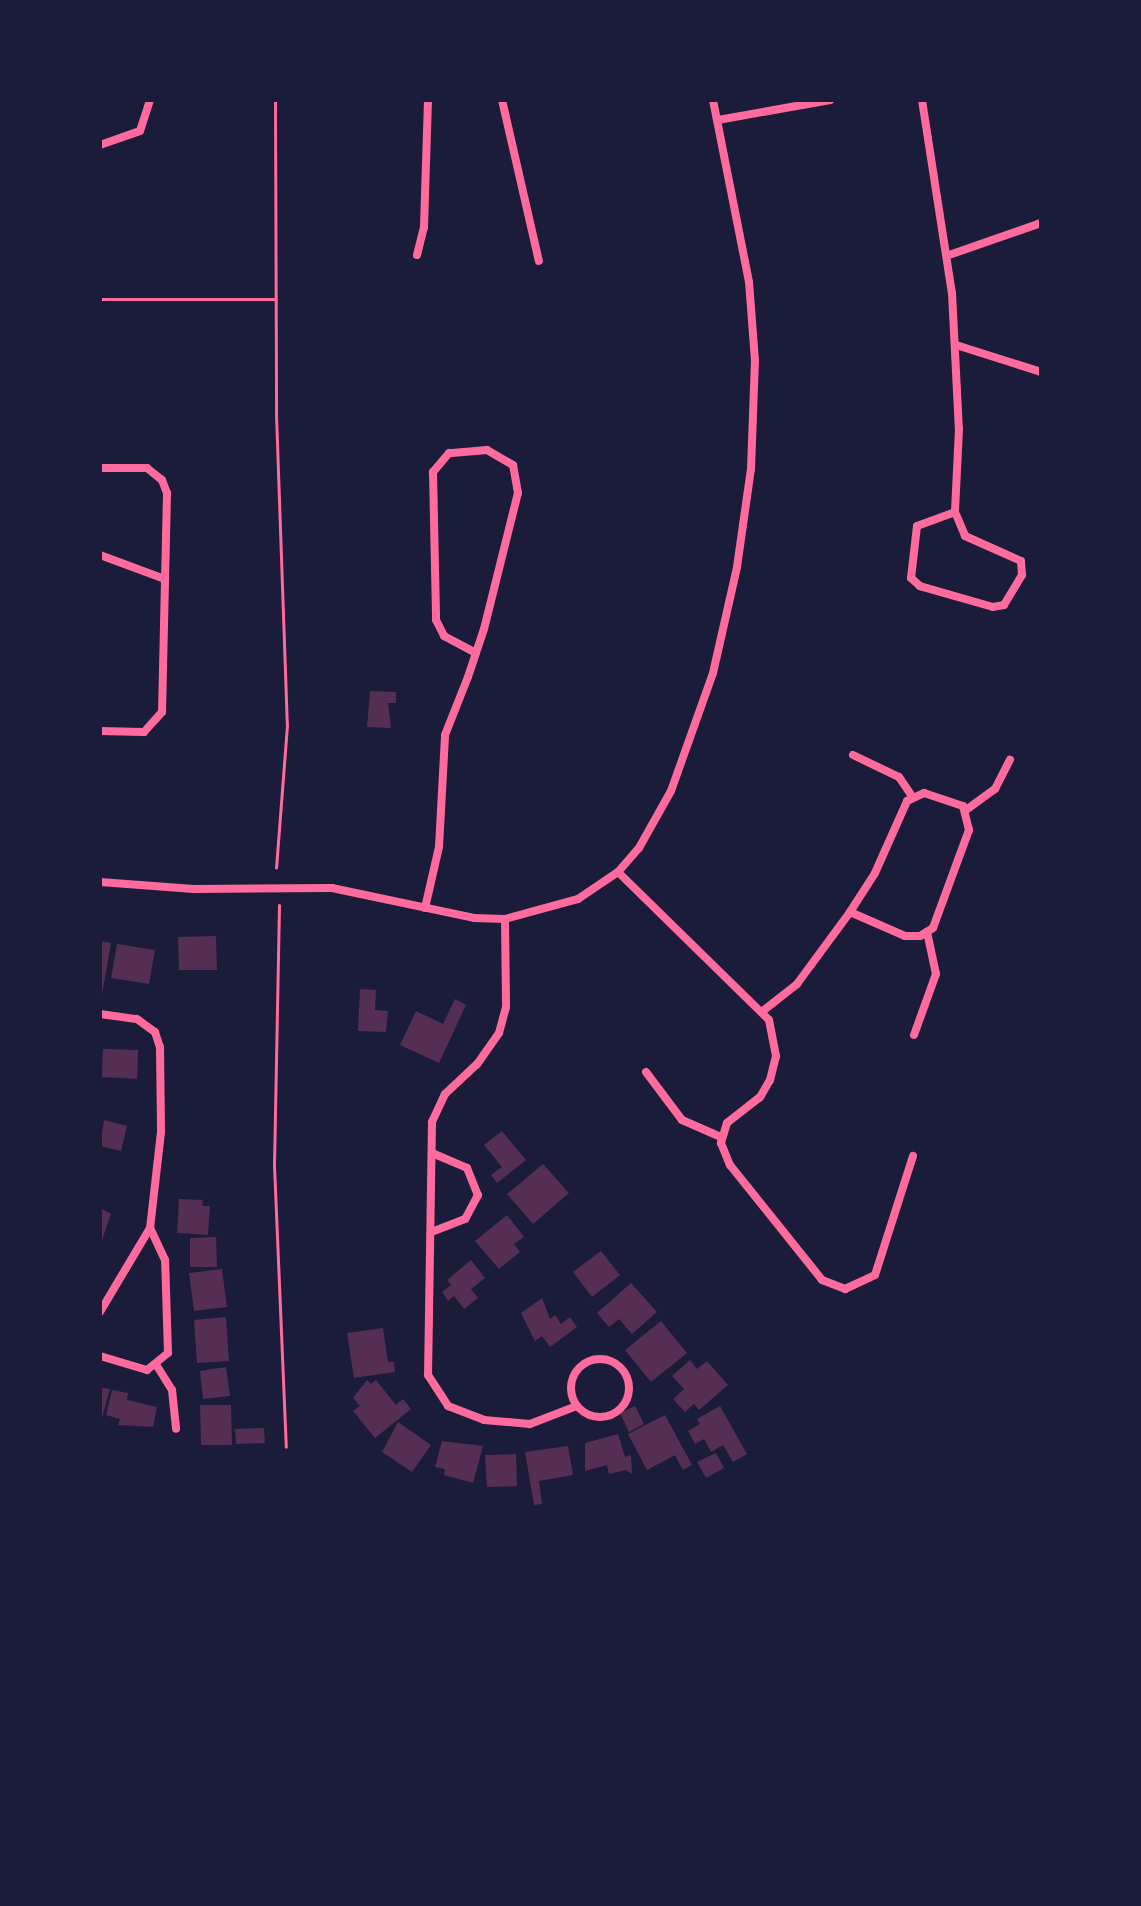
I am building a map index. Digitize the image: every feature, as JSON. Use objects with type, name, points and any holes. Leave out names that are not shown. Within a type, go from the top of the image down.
[{"type":"street","points":[[100,145],[140,131],[150,100]]},
{"type":"street","points":[[417,255],[424,227],[428,100]]},
{"type":"street","points":[[502,100],[539,261]]},
{"type":"street","points":[[100,882],[194,889],[332,888],[425,908],[505,919],[578,899],[618,872],[662,811],[696,728],[725,627],[747,506],[755,397],[752,321],[743,234],[713,100]]},
{"type":"street","points":[[718,120],[830,100]]},
{"type":"street","points":[[922,100],[949,255],[956,345],[955,512],[965,536],[1021,561],[1022,575],[1004,605],[920,586],[911,578],[917,526],[955,512]]},
{"type":"street","points":[[949,255],[1041,223]]},
{"type":"street","points":[[956,345],[1041,372]]},
{"type":"street","points":[[425,908],[439,847],[445,735],[476,653],[518,485],[508,460],[487,450],[449,453],[433,472],[436,620],[444,636],[476,653]]},
{"type":"street","points":[[100,468],[133,466],[162,480],[167,493],[160,719],[134,734],[100,731]]},
{"type":"street","points":[[100,555],[165,579]]},
{"type":"street","points":[[853,755],[899,777],[912,796]]},
{"type":"street","points":[[966,810],[995,789],[1010,760]]},
{"type":"street","points":[[764,1010],[797,984],[850,912],[912,796]]},
{"type":"street","points":[[850,912],[905,936],[927,932],[940,913],[969,830],[966,810],[951,798],[912,796]]},
{"type":"street","points":[[618,872],[764,1010],[775,1041],[770,1080],[760,1097],[727,1123],[721,1137],[730,1165],[817,1275],[845,1289],[862,1285],[880,1269],[913,1156]]},
{"type":"street","points":[[505,919],[503,1020],[485,1055],[439,1103],[432,1153],[433,1231],[427,1367],[438,1396],[463,1415],[500,1423],[544,1422],[577,1406]]},
{"type":"street","points":[[914,1035],[936,974],[927,932]]},
{"type":"street","points":[[100,1014],[137,1019],[158,1039],[160,1150],[150,1228],[100,1312]]},
{"type":"street","points":[[646,1072],[682,1120],[721,1137]]},
{"type":"street","points":[[432,1153],[467,1168],[478,1195],[465,1219],[433,1231]]},
{"type":"street","points":[[100,1356],[139,1370],[157,1366],[170,1344],[165,1255],[150,1228]]},
{"type":"street","points":[[606,1360],[620,1367],[629,1391],[623,1406],[600,1417],[577,1406],[571,1384],[583,1365],[606,1360]]},
{"type":"street","points":[[157,1366],[172,1390],[176,1429]]},
{"type":"path","points":[[275,100],[274,299],[287,725],[276,868]]},
{"type":"path","points":[[100,299],[274,299]]},
{"type":"path","points":[[279,905],[274,1165],[286,1447]]},
{"type":"building","points":[[370,691],[396,692],[396,703],[388,703],[391,728],[367,727]]},
{"type":"building","points":[[216,936],[217,970],[179,970],[178,937]]},
{"type":"building","points":[[100,941],[111,943],[102,995],[100,995]]},
{"type":"building","points":[[117,944],[155,950],[149,984],[111,978]]},
{"type":"building","points":[[360,989],[376,990],[375,1010],[388,1011],[386,1032],[358,1031]]},
{"type":"building","points":[[455,999],[466,1005],[439,1063],[400,1045],[416,1011],[443,1024]]},
{"type":"building","points":[[103,1049],[138,1050],[137,1079],[102,1077]]},
{"type":"building","points":[[104,1120],[127,1126],[121,1151],[100,1146]]},
{"type":"building","points":[[502,1131],[526,1160],[497,1183],[491,1175],[502,1167],[484,1145]]},
{"type":"building","points":[[543,1164],[569,1193],[533,1224],[507,1194]]},
{"type":"building","points":[[179,1199],[203,1200],[202,1206],[210,1206],[208,1235],[177,1233]]},
{"type":"building","points":[[100,1208],[111,1214],[100,1246]]},
{"type":"building","points":[[507,1215],[524,1237],[514,1244],[520,1252],[499,1269],[475,1241]]},
{"type":"building","points":[[216,1237],[217,1267],[190,1267],[190,1238]]},
{"type":"building","points":[[601,1251],[620,1275],[592,1297],[573,1272]]},
{"type":"building","points":[[471,1260],[485,1278],[471,1289],[478,1298],[464,1309],[454,1296],[448,1301],[442,1292],[451,1285],[447,1280]]},
{"type":"building","points":[[222,1269],[227,1307],[194,1311],[189,1273]]},
{"type":"building","points":[[631,1283],[657,1312],[632,1334],[619,1319],[609,1327],[597,1313]]},
{"type":"building","points":[[542,1298],[550,1319],[555,1315],[561,1324],[570,1317],[577,1327],[550,1347],[542,1336],[535,1341],[521,1313]]},
{"type":"building","points":[[226,1317],[229,1361],[197,1363],[194,1320]]},
{"type":"building","points":[[661,1321],[687,1353],[651,1382],[625,1350]]},
{"type":"building","points":[[383,1328],[388,1362],[394,1362],[395,1372],[354,1378],[347,1333]]},
{"type":"building","points":[[690,1360],[697,1369],[707,1361],[728,1385],[699,1410],[694,1404],[685,1412],[673,1399],[684,1389],[672,1376]]},
{"type":"building","points":[[226,1367],[230,1396],[203,1399],[200,1371]]},
{"type":"building","points":[[367,1380],[371,1384],[376,1380],[396,1405],[403,1399],[411,1409],[375,1438],[353,1411],[360,1406],[353,1398]]},
{"type":"building","points":[[100,1387],[110,1389],[101,1421],[100,1421]]},
{"type":"building","points":[[112,1390],[128,1393],[127,1400],[157,1407],[153,1427],[118,1425],[120,1419],[106,1415]]},
{"type":"building","points":[[200,1405],[231,1405],[232,1445],[201,1445]]},
{"type":"building","points":[[635,1406],[644,1424],[629,1432],[620,1413]]},
{"type":"building","points":[[720,1406],[747,1454],[733,1462],[723,1445],[711,1452],[704,1439],[695,1444],[688,1431],[700,1424],[697,1419]]},
{"type":"building","points":[[665,1415],[692,1465],[683,1470],[675,1455],[647,1470],[628,1434]]},
{"type":"building","points":[[398,1422],[431,1445],[412,1472],[382,1452]]},
{"type":"building","points":[[264,1428],[265,1443],[236,1444],[235,1429]]},
{"type":"building","points":[[618,1434],[625,1457],[631,1455],[632,1474],[626,1470],[609,1474],[607,1465],[585,1471],[585,1443]]},
{"type":"building","points":[[442,1441],[483,1446],[473,1483],[444,1475],[445,1469],[435,1467]]},
{"type":"building","points":[[568,1446],[573,1475],[539,1481],[542,1504],[534,1505],[525,1452]]},
{"type":"building","points":[[716,1453],[724,1468],[706,1478],[697,1462]]},
{"type":"building","points":[[516,1454],[517,1486],[487,1487],[485,1455]]}]
